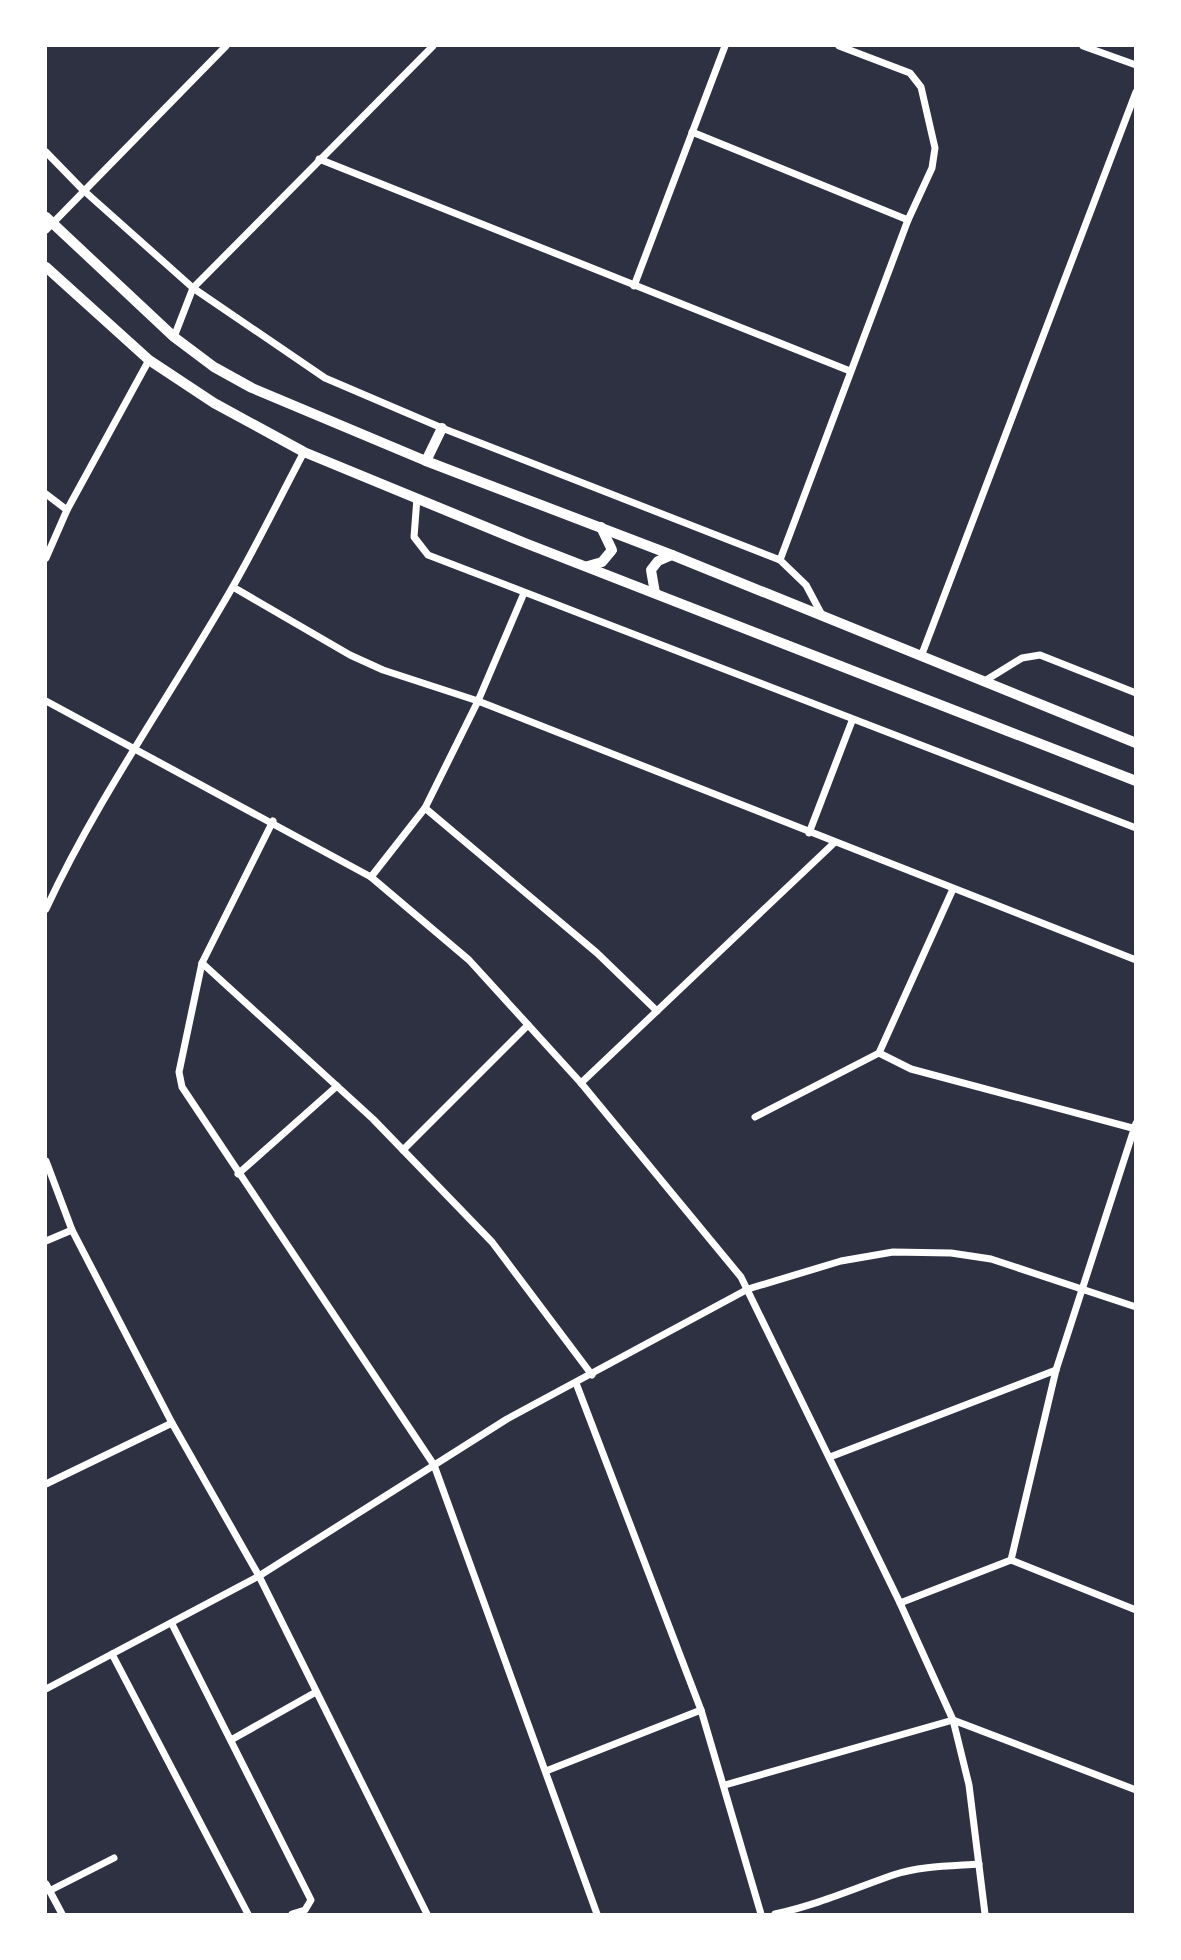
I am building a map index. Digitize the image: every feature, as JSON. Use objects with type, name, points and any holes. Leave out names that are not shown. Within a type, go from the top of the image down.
[{"type":"main road","points":[[48,223],[174,337],[214,367],[252,388],[426,461],[672,555],[823,618],[922,654],[1136,743]]},
{"type":"main road","points":[[46,267],[149,359],[214,402],[304,452],[1136,781]]},
{"type":"main road","points":[[426,461],[442,428]]},
{"type":"main road","points":[[588,566],[602,562],[612,550],[601,527]]},
{"type":"main road","points":[[655,593],[651,570],[659,561],[672,555]]},
{"type":"street","points":[[48,223],[226,46]]},
{"type":"street","points":[[174,337],[193,288],[433,46]]},
{"type":"street","points":[[634,286],[725,46]]},
{"type":"street","points":[[780,560],[908,220],[932,168],[935,148],[922,87],[910,73],[839,46]]},
{"type":"street","points":[[1083,46],[1136,65]]},
{"type":"street","points":[[922,654],[1136,92]]},
{"type":"street","points":[[692,132],[908,220]]},
{"type":"street","points":[[46,152],[82,189],[193,288],[326,377],[442,428],[780,560],[806,585],[823,618]]},
{"type":"street","points":[[319,159],[850,371]]},
{"type":"street","points":[[46,558],[67,510],[149,359]]},
{"type":"street","points":[[46,909],[63,872],[134,748],[233,587],[304,452]]},
{"type":"street","points":[[46,494],[67,510]]},
{"type":"street","points":[[417,498],[414,537],[428,555],[1136,828]]},
{"type":"street","points":[[233,587],[350,655],[383,670],[478,701],[1136,960]]},
{"type":"street","points":[[371,877],[425,808],[478,701],[524,593]]},
{"type":"street","points":[[984,682],[1022,658],[1040,655],[1136,693]]},
{"type":"street","points":[[46,701],[273,821],[371,877],[469,960],[581,1083],[748,1289],[900,1603],[953,1720],[969,1786],[985,1914]]},
{"type":"street","points":[[809,833],[852,720]]},
{"type":"street","points":[[425,808],[597,953],[657,1011]]},
{"type":"street","points":[[273,821],[202,963],[179,1072],[181,1087],[434,1465],[597,1914]]},
{"type":"street","points":[[581,1083],[835,843]]},
{"type":"street","points":[[755,1117],[879,1053],[953,889]]},
{"type":"street","points":[[202,963],[337,1086],[492,1242],[592,1375]]},
{"type":"street","points":[[403,1150],[528,1025]]},
{"type":"street","points":[[879,1053],[911,1069],[1135,1127],[1056,1370],[1011,1560]]},
{"type":"street","points":[[238,1174],[337,1086]]},
{"type":"street","points":[[46,1161],[72,1230],[172,1423],[259,1576],[427,1914]]},
{"type":"street","points":[[46,1241],[72,1230]]},
{"type":"street","points":[[46,1689],[259,1576],[508,1419],[748,1289],[841,1261],[893,1252],[951,1254],[991,1259],[1136,1307]]},
{"type":"street","points":[[830,1457],[1056,1370]]},
{"type":"street","points":[[576,1383],[701,1710],[761,1914]]},
{"type":"street","points":[[46,1484],[172,1423]]},
{"type":"street","points":[[900,1603],[1011,1560],[1136,1610]]},
{"type":"street","points":[[172,1624],[311,1900],[305,1910],[292,1914]]},
{"type":"street","points":[[112,1654],[248,1914]]},
{"type":"street","points":[[231,1740],[316,1692]]},
{"type":"street","points":[[546,1771],[701,1710]]},
{"type":"street","points":[[725,1785],[953,1720],[1136,1790]]},
{"type":"street","points":[[62,1914],[47,1887],[114,1858]]},
{"type":"street","points":[[775,1914],[837,1898],[894,1875],[924,1868],[979,1864]]}]
